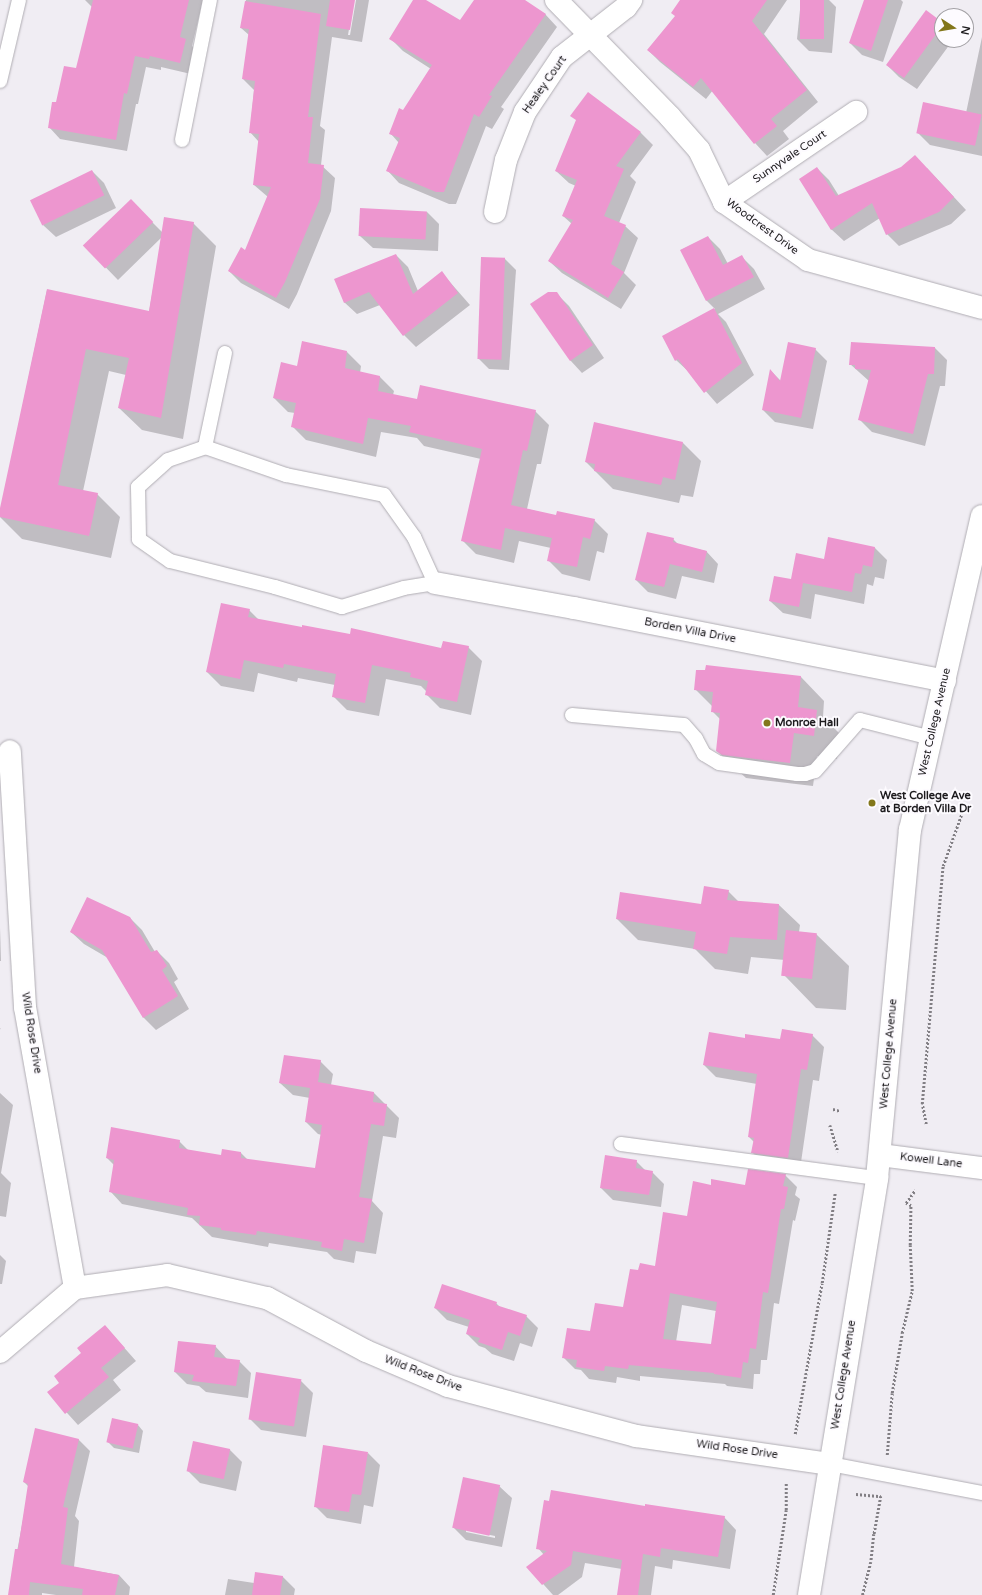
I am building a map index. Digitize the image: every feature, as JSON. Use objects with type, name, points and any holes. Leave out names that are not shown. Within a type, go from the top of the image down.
[{"type":"street","name":"Woodcrest Drive","points":[[556,0],[670,117],[699,150],[724,202],[808,260],[982,308]]},
{"type":"street","name":"Healey Court","points":[[495,212],[506,160],[525,112],[562,57],[626,7],[631,0]]},
{"type":"street","name":"Sunnyvale Court","points":[[724,202],[856,112]]},
{"type":"street","name":"West College Avenue","points":[[809,1595],[877,1178],[910,830],[978,547],[982,516]]},
{"type":"street","name":"Borden Villa Drive","points":[[436,584],[574,608],[945,681]]},
{"type":"street","name":"Wild Rose Drive","points":[[10,751],[25,1007],[75,1288],[167,1275],[266,1298],[366,1350],[448,1386],[636,1436],[830,1464]]},
{"type":"street","name":"Kowell Lane","points":[[880,1155],[982,1168]]},
{"type":"street","points":[[0,1352],[75,1288]]},
{"type":"lane","points":[[0,81],[19,0]]},
{"type":"lane","points":[[182,140],[210,0]]},
{"type":"lane","points":[[205,447],[225,353]]},
{"type":"lane","points":[[205,447],[286,476],[384,495],[414,537],[436,584],[404,588],[342,607],[275,587],[170,561],[139,539],[138,487],[168,460],[205,447]]},
{"type":"lane","points":[[572,715],[684,725],[696,739],[704,754],[719,763],[797,774],[815,771],[860,720],[931,738]]},
{"type":"lane","points":[[622,1144],[877,1178]]},
{"type":"lane","points":[[830,1464],[982,1493]]},
{"type":"path","points":[[926,1124],[922,1104],[943,866],[963,810]]},
{"type":"path","points":[[833,1109],[840,1111]]},
{"type":"path","points":[[773,1595],[786,1510],[785,1485],[822,1283],[840,1161],[835,1137],[830,1125]]},
{"type":"path","points":[[887,1455],[892,1393],[900,1340],[912,1290],[910,1245],[911,1206],[906,1203],[915,1190]]},
{"type":"path","points":[[856,1494],[881,1496],[874,1534],[871,1562],[863,1595]]},
{"type":"building","points":[[93,0],[189,0],[180,37],[186,39],[180,63],[150,56],[149,59],[135,56],[127,94],[124,93],[116,140],[48,128],[52,102],[56,102],[64,66],[76,68]]},
{"type":"building","points":[[330,0],[355,0],[350,30],[326,26]]},
{"type":"building","points":[[413,0],[426,0],[460,20],[474,0],[525,0],[546,14],[489,95],[492,96],[479,117],[474,114],[444,192],[436,192],[386,171],[400,138],[389,134],[399,108],[403,110],[432,65],[389,39]]},
{"type":"building","points":[[680,0],[767,0],[752,21],[807,90],[771,119],[777,126],[754,144],[701,78],[693,87],[647,50],[675,16],[671,13]]},
{"type":"building","points":[[800,0],[824,0],[824,39],[800,39]]},
{"type":"building","points":[[864,0],[888,0],[871,51],[849,43]]},
{"type":"building","points":[[245,1],[321,14],[308,117],[313,117],[308,163],[324,165],[320,199],[285,282],[276,298],[228,271],[241,247],[245,250],[271,187],[253,185],[259,134],[249,133],[255,81],[242,79],[249,29],[240,28]]},
{"type":"building","points":[[926,10],[934,16],[934,37],[904,78],[886,65]]},
{"type":"building","points":[[588,92],[641,132],[616,166],[624,169],[604,216],[626,225],[611,264],[624,272],[608,298],[548,261],[573,220],[562,216],[577,180],[555,171],[576,120],[570,116]]},
{"type":"building","points":[[923,102],[982,114],[975,146],[916,133]]},
{"type":"building","points":[[915,155],[954,197],[939,212],[886,235],[872,203],[831,230],[799,179],[817,167],[836,196],[901,167]]},
{"type":"building","points":[[92,170],[104,195],[42,225],[30,200]]},
{"type":"building","points":[[131,199],[153,222],[105,269],[83,246]]},
{"type":"building","points":[[360,208],[427,212],[425,239],[359,236]]},
{"type":"building","points":[[164,217],[194,222],[161,418],[118,408],[129,358],[86,349],[58,485],[98,493],[89,536],[0,517],[0,508],[47,289],[149,311]]},
{"type":"building","points":[[708,236],[723,265],[742,255],[754,277],[706,301],[680,250]]},
{"type":"building","points":[[396,254],[413,294],[442,271],[458,293],[403,336],[369,292],[344,303],[334,279]]},
{"type":"building","points":[[481,257],[505,258],[501,360],[477,359]]},
{"type":"building","points":[[548,292],[557,292],[593,345],[570,361],[530,304]]},
{"type":"building","points":[[714,308],[742,363],[704,393],[678,359],[675,361],[662,336]]},
{"type":"building","points":[[302,341],[347,351],[345,368],[380,376],[378,391],[417,399],[420,385],[536,410],[527,451],[523,450],[511,505],[556,515],[557,511],[595,519],[590,539],[583,537],[577,567],[547,561],[552,538],[505,528],[501,550],[461,541],[482,449],[409,432],[411,426],[368,418],[363,444],[291,427],[296,403],[273,398],[281,362],[297,366]]},
{"type":"building","points":[[788,342],[816,348],[801,418],[762,410],[770,369],[780,381]]},
{"type":"building","points":[[851,342],[935,347],[934,374],[928,374],[913,434],[858,420],[871,370],[855,369],[855,365],[849,365]]},
{"type":"building","points":[[594,422],[683,442],[675,480],[663,477],[661,485],[594,471],[595,464],[585,462]]},
{"type":"building","points":[[647,532],[674,538],[673,542],[707,551],[702,572],[670,564],[664,587],[635,580]]},
{"type":"building","points":[[828,537],[875,547],[872,567],[863,565],[861,574],[855,573],[852,592],[803,583],[799,607],[769,601],[774,576],[791,579],[796,553],[824,559]]},
{"type":"building","points":[[221,603],[250,609],[248,617],[302,627],[302,625],[350,634],[351,628],[441,648],[443,641],[469,646],[457,702],[425,695],[428,681],[410,677],[411,673],[372,665],[365,703],[332,697],[336,674],[284,664],[283,668],[244,660],[240,679],[206,672]]},
{"type":"building","name":"Monroe Hall","points":[[706,665],[801,676],[798,707],[817,710],[814,736],[794,733],[790,763],[722,755],[716,751],[720,713],[711,712],[713,692],[694,690],[696,670],[705,670]]},
{"type":"building","points":[[704,886],[729,890],[727,900],[779,904],[777,940],[730,937],[727,954],[693,949],[696,932],[616,919],[620,892],[701,904]]},
{"type":"building","points":[[87,897],[130,917],[151,952],[157,950],[167,966],[162,970],[178,996],[143,1018],[102,950],[70,932]]},
{"type":"building","points":[[786,930],[817,933],[812,979],[781,976]]},
{"type":"building","points":[[782,1029],[813,1034],[807,1070],[801,1069],[788,1158],[751,1153],[754,1138],[748,1137],[757,1074],[703,1065],[709,1032],[745,1038],[745,1034],[780,1039]]},
{"type":"building","points":[[284,1055],[321,1060],[318,1082],[374,1092],[373,1102],[387,1104],[384,1126],[371,1124],[359,1197],[372,1199],[364,1243],[344,1239],[342,1251],[321,1247],[322,1242],[257,1231],[256,1235],[221,1230],[221,1228],[199,1225],[200,1216],[187,1215],[188,1208],[109,1192],[114,1160],[106,1158],[111,1127],[180,1140],[179,1148],[221,1155],[222,1149],[241,1152],[241,1158],[315,1168],[322,1125],[305,1122],[310,1088],[279,1083]]},
{"type":"building","points":[[605,1155],[637,1160],[636,1168],[653,1171],[649,1195],[600,1188]]},
{"type":"building","points":[[748,1169],[786,1174],[783,1186],[788,1187],[784,1209],[781,1209],[768,1293],[763,1292],[756,1349],[750,1348],[748,1363],[743,1362],[741,1378],[714,1373],[629,1365],[628,1369],[605,1366],[604,1371],[576,1367],[577,1360],[562,1358],[567,1328],[590,1331],[595,1303],[623,1307],[630,1269],[638,1270],[640,1263],[655,1266],[663,1212],[687,1216],[693,1181],[711,1185],[711,1179],[745,1185]],"holes":[[[670,1293],[717,1302],[711,1344],[663,1339]]]},
{"type":"building","points":[[442,1284],[497,1302],[496,1305],[527,1315],[520,1336],[508,1332],[502,1350],[478,1342],[480,1338],[466,1334],[470,1320],[434,1308]]},
{"type":"building","points":[[105,1325],[125,1348],[101,1368],[109,1377],[65,1414],[47,1392],[59,1383],[54,1376],[81,1353],[77,1348]]},
{"type":"building","points":[[178,1341],[216,1345],[214,1357],[240,1360],[236,1386],[192,1381],[194,1375],[174,1372]]},
{"type":"building","points":[[256,1372],[301,1379],[294,1427],[248,1419]]},
{"type":"building","points":[[112,1418],[138,1424],[133,1448],[106,1442]]},
{"type":"building","points":[[35,1428],[79,1439],[63,1507],[68,1508],[61,1564],[119,1575],[115,1595],[82,1595],[83,1589],[30,1582],[29,1595],[8,1595],[15,1549],[18,1549],[28,1484],[23,1482]]},
{"type":"building","points":[[193,1441],[230,1449],[224,1479],[187,1471]]},
{"type":"building","points":[[323,1445],[368,1452],[361,1495],[352,1494],[349,1512],[314,1507]]},
{"type":"building","points":[[463,1477],[500,1485],[489,1536],[452,1528]]},
{"type":"building","points":[[551,1490],[645,1506],[645,1504],[725,1516],[718,1557],[661,1548],[660,1557],[643,1554],[638,1595],[617,1595],[622,1560],[573,1551],[571,1565],[542,1585],[526,1567],[547,1551],[536,1549],[544,1500],[549,1501]]},
{"type":"building","points":[[255,1572],[283,1576],[280,1595],[252,1595]]},
{"type":"place","name":"Monroe Hall","points":[[767,723]]},
{"type":"place","name":"West College Ave at Borden Villa Dr","points":[[872,803]]}]
